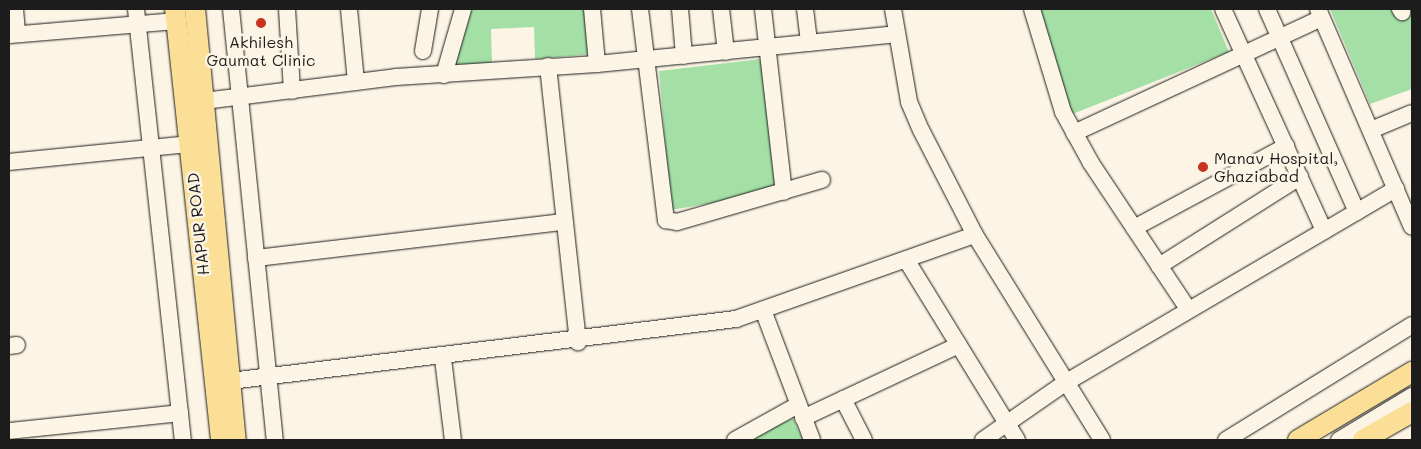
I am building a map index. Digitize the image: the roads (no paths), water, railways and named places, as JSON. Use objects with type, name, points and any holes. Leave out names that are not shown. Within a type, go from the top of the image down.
[{"type":"main road","name":"HAPUR ROAD","points":[[195,9],[236,440]]},
{"type":"main road","name":"HAPUR ROAD","points":[[176,15],[221,440]]},
{"type":"main road","points":[[1298,440],[1412,372]]},
{"type":"main road","points":[[1363,440],[1412,412]]},
{"type":"street","points":[[15,9],[13,34],[137,16],[176,15]]},
{"type":"street","points":[[231,9],[275,440]]},
{"type":"street","points":[[287,9],[292,91]]},
{"type":"street","points":[[349,9],[356,82]]},
{"type":"street","points":[[423,51],[430,9]]},
{"type":"street","points":[[444,75],[463,9]]},
{"type":"street","points":[[592,9],[597,64]]},
{"type":"street","points":[[640,9],[666,220],[677,222],[822,180]]},
{"type":"street","points":[[680,9],[684,56]]},
{"type":"street","points":[[721,9],[726,52]]},
{"type":"street","points":[[763,9],[784,192]]},
{"type":"street","points":[[805,9],[810,44]]},
{"type":"street","points":[[892,9],[909,102],[975,235],[1102,440]]},
{"type":"street","points":[[1032,9],[1051,82],[1074,133],[1188,309]]},
{"type":"street","points":[[1223,9],[1324,231]]},
{"type":"street","points":[[1267,9],[1357,212]]},
{"type":"street","points":[[1074,133],[1280,38],[1320,13],[1412,227]]},
{"type":"street","points":[[137,16],[183,440]]},
{"type":"street","points":[[204,101],[356,82],[548,66],[597,64],[896,34]]},
{"type":"street","points":[[548,66],[578,342]]},
{"type":"street","points":[[1371,130],[1412,113]]},
{"type":"street","points":[[9,162],[190,144]]},
{"type":"street","points":[[1134,228],[1286,146]]},
{"type":"street","points":[[1160,266],[1300,177]]},
{"type":"street","points":[[983,440],[1065,383],[1188,309],[1396,189]]},
{"type":"street","points":[[256,258],[564,222]]},
{"type":"street","points":[[230,381],[443,359],[736,320],[907,261],[975,235]]},
{"type":"street","points":[[907,261],[1017,440]]},
{"type":"street","points":[[763,310],[812,440]]},
{"type":"street","points":[[1226,440],[1412,325]]},
{"type":"street","points":[[735,440],[800,411],[843,399],[959,345]]},
{"type":"street","points":[[443,359],[453,440]]},
{"type":"street","points":[[1339,440],[1412,396]]},
{"type":"street","points":[[843,399],[864,440]]},
{"type":"street","points":[[9,431],[180,413]]},
{"type":"place","name":"Akhilesh Gaumat Clinic","points":[[261,23]]},
{"type":"place","name":"Manav Hospital, Ghaziabad","points":[[1203,167]]}]
